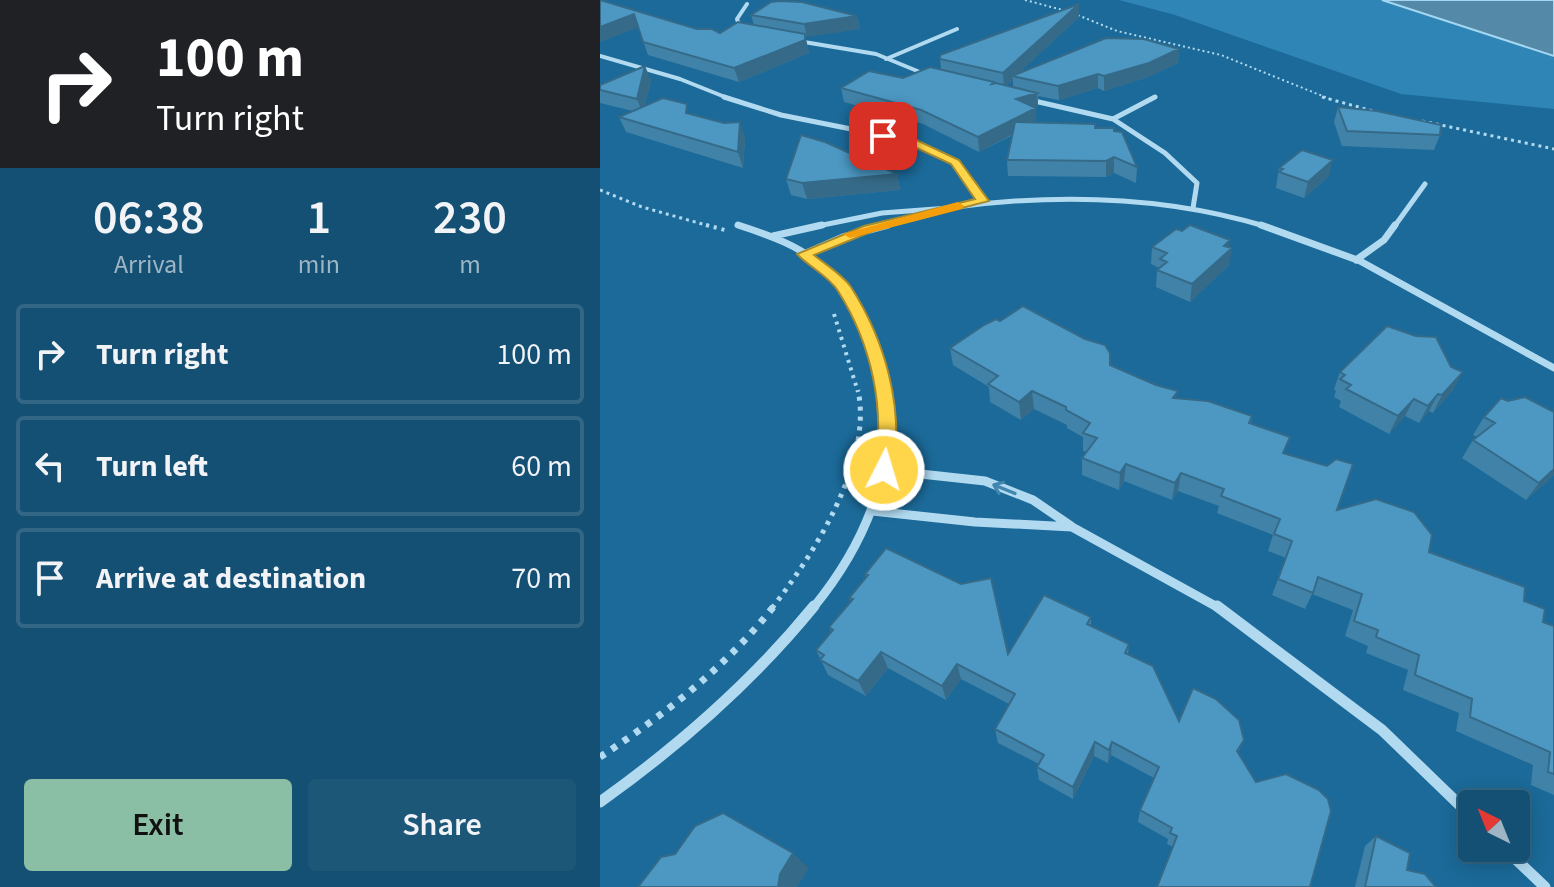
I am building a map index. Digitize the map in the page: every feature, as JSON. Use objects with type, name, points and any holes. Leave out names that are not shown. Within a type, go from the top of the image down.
[{"type":"street","points":[[747,4],[737,19],[740,30],[755,33]]},
{"type":"street","points":[[886,59],[957,29]]},
{"type":"street","points":[[785,38],[886,59],[938,78]]},
{"type":"street","points":[[600,56],[680,79],[720,96],[781,115],[906,140],[955,162],[983,201]]},
{"type":"street","points":[[1113,119],[1155,97]]},
{"type":"street","points":[[1023,99],[1113,119],[1165,153],[1197,183],[1193,208]]},
{"type":"street","points":[[1356,260],[1384,240],[1425,184]]},
{"type":"street","points":[[804,254],[843,237],[983,201],[1076,196],[1193,208],[1252,222],[1356,260],[1554,368]]},
{"type":"street","points":[[773,236],[875,212],[919,207],[948,208]]},
{"type":"street","points":[[600,802],[642,774],[726,703],[796,631],[856,544],[872,511],[884,470],[888,446],[887,402],[877,358],[843,287],[804,254],[773,236],[738,225]]},
{"type":"street","points":[[884,470],[985,481],[1033,500],[1072,527],[1206,598],[1382,730],[1458,803]]},
{"type":"street","points":[[872,511],[975,522],[1072,527]]},
{"type":"street","points":[[1519,862],[1545,887]]},
{"type":"path","points":[[1025,0],[1070,12],[1117,31],[1221,55],[1311,94],[1385,114]]},
{"type":"path","points":[[1419,121],[1554,149]]},
{"type":"path","points":[[600,190],[642,207],[737,235]]},
{"type":"path","points":[[600,757],[656,718],[728,658],[805,567],[835,514],[856,456],[862,409],[835,316],[827,303]]},
{"type":"shaded area","points":[[1119,0],[1382,0],[1554,56],[1554,109],[1401,94],[1175,15]]},
{"type":"shaded area","points":[[1382,0],[1554,0],[1554,56]]},
{"type":"building","points":[[600,0],[697,29],[712,29],[720,33],[738,22],[805,34],[805,40],[734,68],[643,42],[634,14],[600,27]]},
{"type":"building","points":[[771,2],[802,2],[857,16],[804,24],[751,15]]},
{"type":"building","points":[[1079,4],[1003,73],[940,59],[940,55]]},
{"type":"building","points":[[1106,38],[1144,39],[1179,49],[1149,63],[1058,86],[1012,76]]},
{"type":"building","points":[[645,66],[637,99],[600,90],[600,85]]},
{"type":"building","points":[[930,67],[1037,93],[1016,99],[1036,108],[978,137],[921,110],[841,88],[869,71],[903,78]]},
{"type":"building","points":[[663,98],[687,104],[686,113],[724,123],[740,122],[738,152],[619,117]]},
{"type":"building","points":[[1338,107],[1377,111],[1441,125],[1440,135],[1347,131]]},
{"type":"building","points":[[1015,122],[1095,124],[1095,128],[1114,128],[1114,131],[1122,132],[1137,167],[1114,157],[1106,161],[1007,160]]},
{"type":"building","points":[[801,135],[825,142],[897,174],[802,183],[786,179]]},
{"type":"building","points":[[1302,150],[1333,160],[1308,182],[1279,172],[1283,169],[1279,168]]},
{"type":"building","points":[[1190,225],[1230,240],[1224,246],[1232,248],[1192,284],[1157,270],[1167,262],[1160,259],[1167,253],[1152,247],[1176,229],[1182,231]]},
{"type":"building","points":[[1023,306],[1085,339],[1105,345],[1110,353],[1110,365],[1178,391],[1173,398],[1208,401],[1252,416],[1249,423],[1290,437],[1283,453],[1327,466],[1336,459],[1353,464],[1337,510],[1376,499],[1414,512],[1432,535],[1429,552],[1525,587],[1524,601],[1545,609],[1543,622],[1554,626],[1554,774],[1548,772],[1550,752],[1470,717],[1472,699],[1415,675],[1419,655],[1376,637],[1378,630],[1354,621],[1362,594],[1318,577],[1313,593],[1278,579],[1292,541],[1274,534],[1280,519],[1221,496],[1224,489],[1181,473],[1175,483],[1126,464],[1120,473],[1082,458],[1097,438],[1083,433],[1090,423],[1066,410],[1066,407],[1032,391],[1019,402],[988,384],[998,376],[950,348],[984,325],[996,319],[1000,321]]},
{"type":"building","points":[[1387,326],[1416,336],[1436,337],[1451,367],[1463,372],[1428,406],[1414,399],[1398,416],[1346,389],[1351,385],[1340,379],[1345,375],[1340,372]]},
{"type":"building","points":[[1525,397],[1554,412],[1554,469],[1539,483],[1473,440],[1495,423],[1484,417],[1501,398],[1508,401]]},
{"type":"building","points":[[886,548],[961,584],[991,578],[1008,654],[1044,595],[1091,617],[1087,624],[1129,644],[1125,653],[1153,666],[1179,721],[1193,688],[1216,699],[1239,720],[1244,740],[1237,751],[1256,782],[1286,774],[1319,790],[1328,799],[1331,811],[1310,887],[1157,887],[1177,836],[1170,833],[1172,828],[1140,810],[1159,767],[1112,742],[1109,750],[1095,742],[1073,787],[1037,767],[1044,755],[995,729],[1015,694],[957,664],[942,686],[881,652],[858,681],[820,660],[824,655],[816,650],[833,630],[829,627],[853,599],[849,598]]},
{"type":"building","points":[[723,813],[793,853],[780,874],[778,887],[638,887],[661,857],[675,854],[695,826]]},
{"type":"building","points":[[1376,836],[1410,853],[1407,870],[1425,874],[1436,887],[1365,887]]},
{"type":"slow traffic","points":[[850,234],[958,206]]},
{"type":"route","points":[[883,136],[906,140],[955,162],[983,201],[869,228],[804,254],[829,272],[843,287],[877,358],[887,402],[888,446],[884,470]]}]
